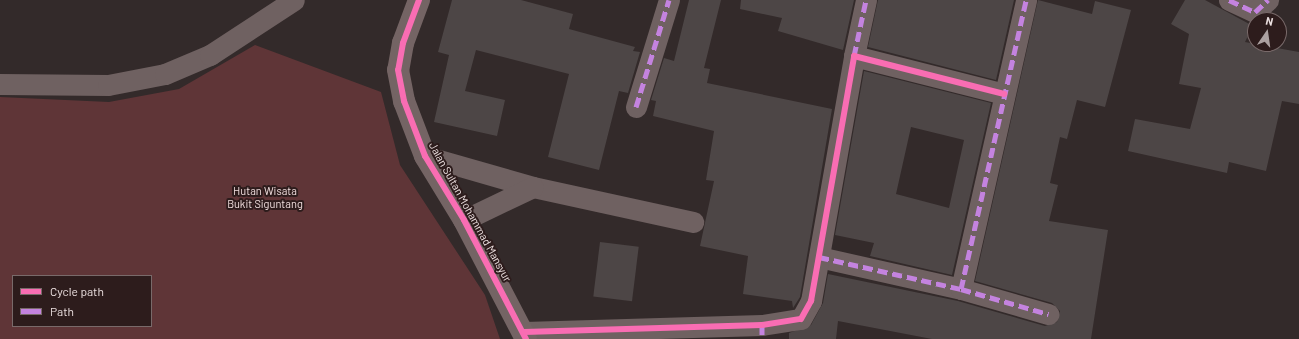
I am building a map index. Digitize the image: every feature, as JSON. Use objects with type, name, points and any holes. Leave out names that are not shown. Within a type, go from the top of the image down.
[{"type":"street","points":[[0,84],[108,84],[165,74],[210,55],[294,0]]},
{"type":"street","name":"Jalan Sultan Mohammad Mansyur","points":[[419,0],[403,43],[398,70],[404,101],[425,156],[464,220],[525,336]]},
{"type":"street","points":[[636,107],[669,0]]},
{"type":"street","points":[[525,336],[762,332],[801,319],[811,300],[854,56],[866,0]]},
{"type":"street","points":[[961,289],[1026,0]]},
{"type":"street","points":[[1229,0],[1255,12],[1268,0]]},
{"type":"street","points":[[854,56],[1004,94]]},
{"type":"street","points":[[425,156],[533,187],[693,222]]},
{"type":"street","points":[[464,220],[533,187]]},
{"type":"street","points":[[819,257],[961,289],[1048,314]]},
{"type":"green space","name":"Hutan Wisata Bukit Siguntang","points":[[255,45],[381,92],[400,165],[485,295],[500,339],[0,339],[0,97],[109,102],[179,89]]},
{"type":"building","points":[[452,0],[521,0],[573,14],[569,29],[635,47],[633,51],[640,52],[628,93],[619,91],[599,170],[548,157],[569,74],[476,50],[465,91],[505,100],[497,136],[434,122],[449,55],[438,52]]},
{"type":"building","points":[[689,0],[721,0],[704,68],[710,69],[707,83],[832,109],[800,297],[793,308],[792,301],[743,294],[748,256],[700,246],[714,181],[706,180],[714,131],[653,116],[656,101],[651,100],[664,58],[674,61]]},
{"type":"building","points":[[741,0],[854,0],[843,50],[778,31],[782,18],[740,9]]},
{"type":"building","points":[[878,0],[1014,0],[996,80],[868,47]]},
{"type":"building","points":[[1038,0],[1092,14],[1095,1],[1131,10],[1105,107],[1077,100],[1067,139],[1060,137],[1050,183],[1058,185],[1049,221],[1108,230],[1091,339],[932,339],[838,321],[836,339],[789,339],[789,333],[811,325],[823,303],[828,274],[958,301],[1045,326],[1057,322],[1060,311],[1052,303],[975,281]]},
{"type":"building","points":[[1185,0],[1205,0],[1247,23],[1247,38],[1245,42],[1247,42],[1247,52],[1287,52],[1287,50],[1299,52],[1299,104],[1282,101],[1266,171],[1229,162],[1227,173],[1128,151],[1135,119],[1190,129],[1201,88],[1179,84],[1189,34],[1171,24]]},
{"type":"building","points":[[864,71],[991,103],[952,275],[870,256],[874,243],[835,235]],"holes":[[[911,127],[964,140],[949,208],[896,194]]]},
{"type":"building","points":[[600,242],[639,247],[632,301],[593,297]]},
{"type":"marked path","points":[[636,107],[669,0]]},
{"type":"marked path","points":[[854,56],[866,0]]},
{"type":"marked path","points":[[961,289],[1026,0]]},
{"type":"marked path","points":[[1229,0],[1255,12],[1268,0]]},
{"type":"marked path","points":[[819,257],[961,289],[1048,314]]},
{"type":"marked path","points":[[762,325],[762,339]]},
{"type":"cycle path","points":[[419,0],[403,43],[398,70],[404,101],[425,156],[464,220],[526,339]]},
{"type":"cycle path","points":[[524,332],[762,325],[801,319],[811,301],[854,56],[1004,94]]}]
